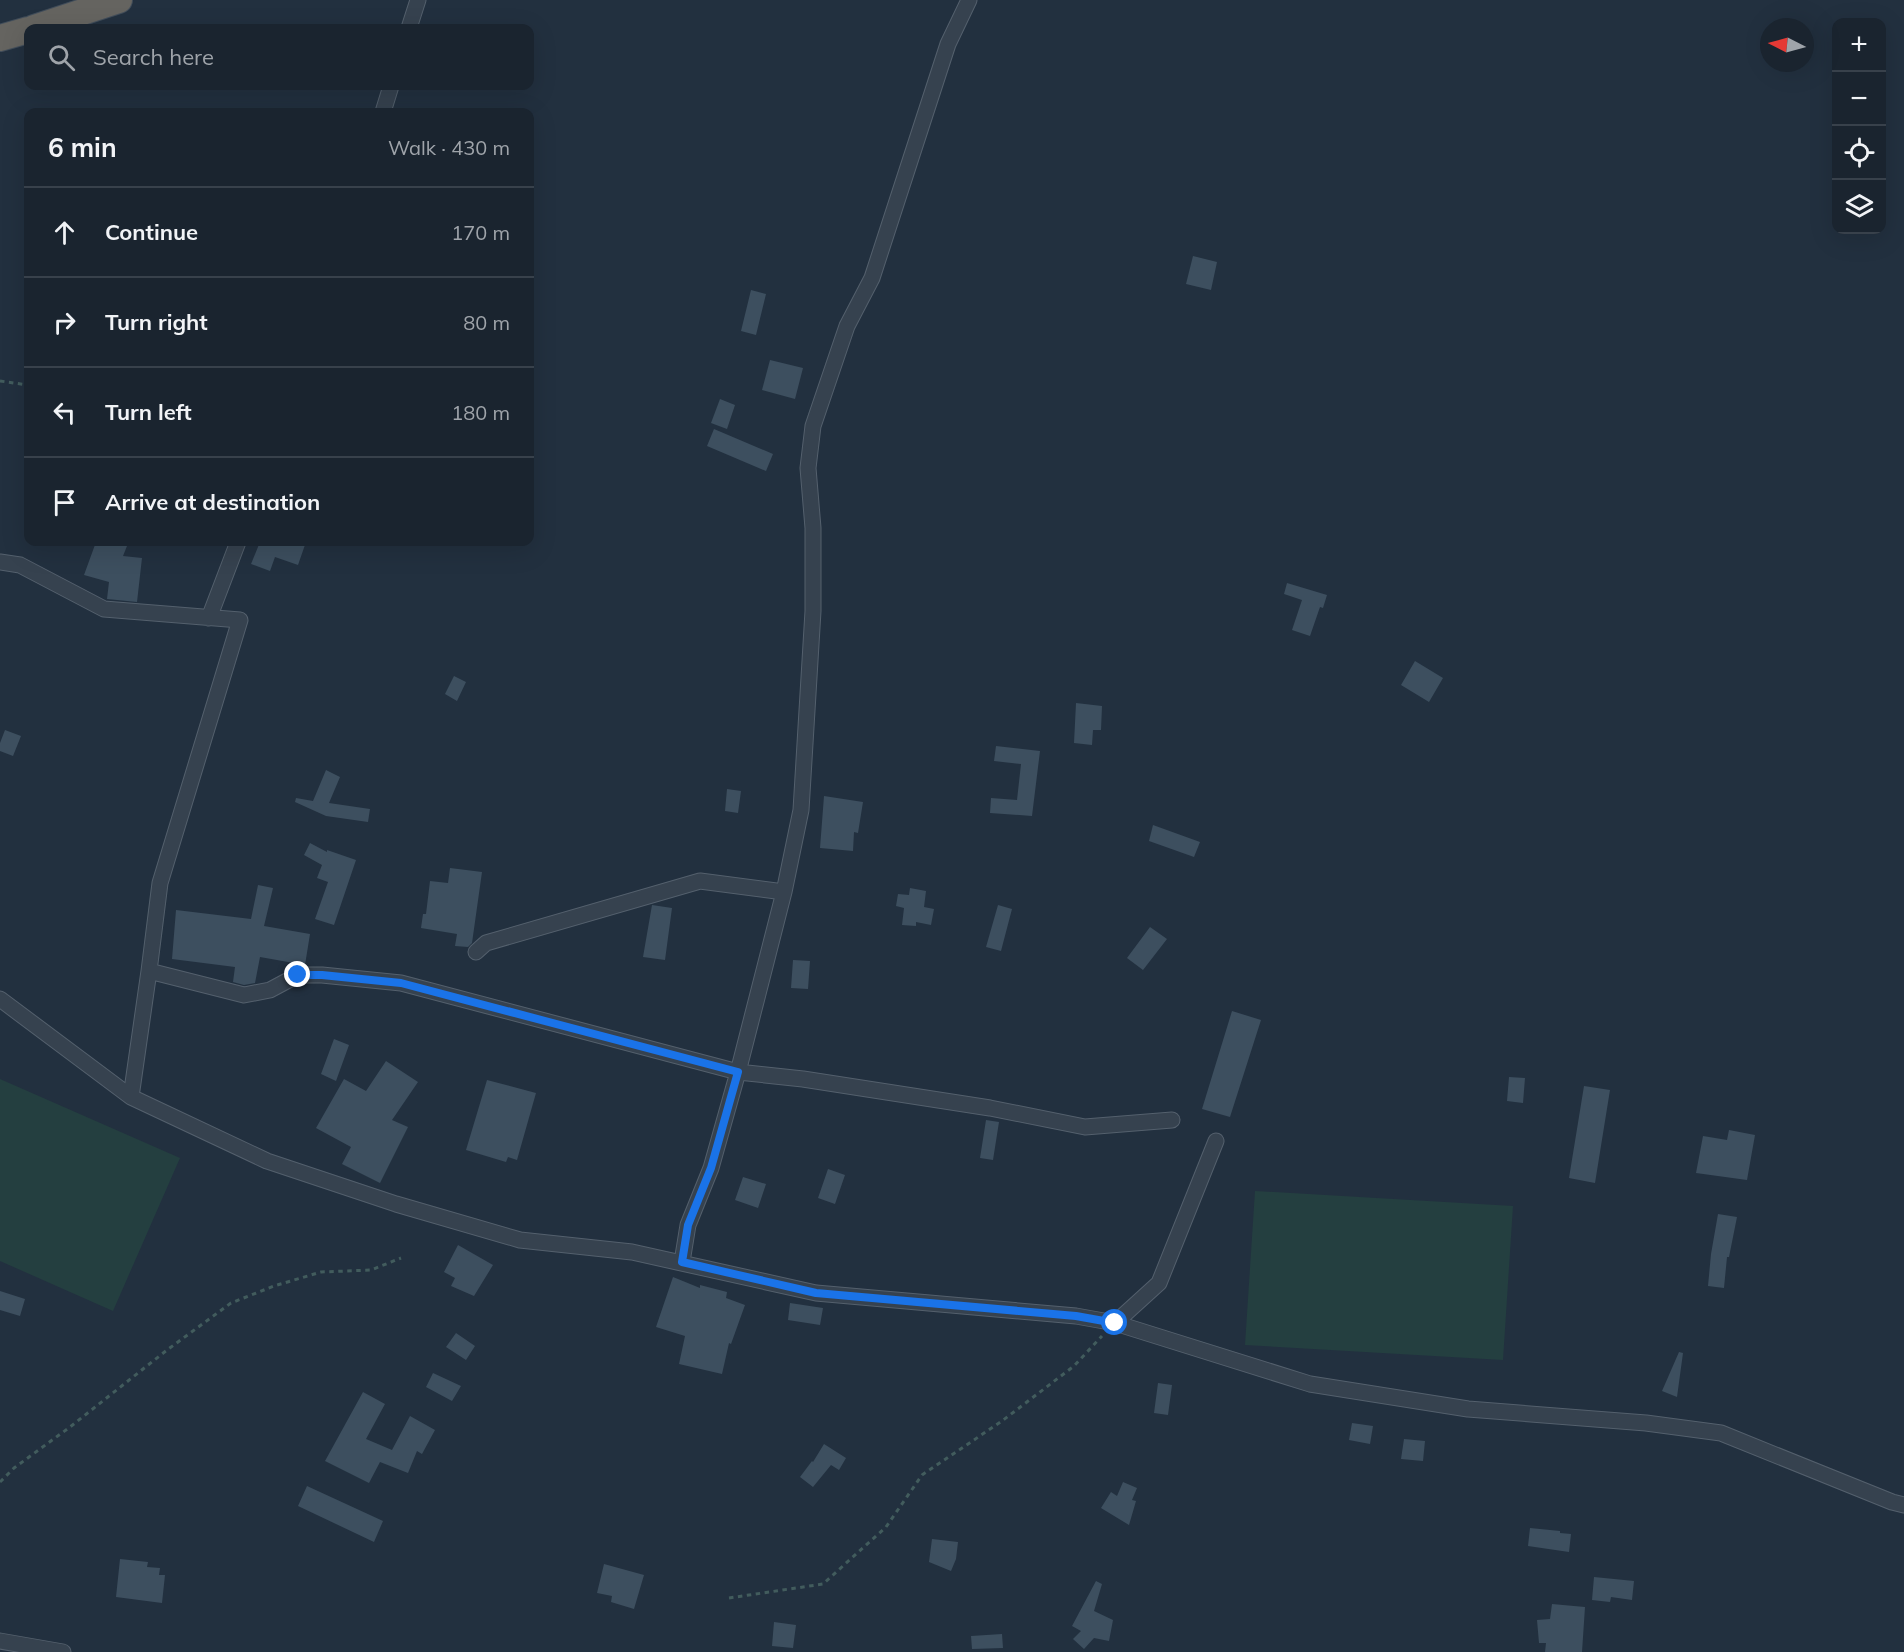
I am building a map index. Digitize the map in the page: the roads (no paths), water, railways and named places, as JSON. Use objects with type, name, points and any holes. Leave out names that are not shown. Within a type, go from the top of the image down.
[{"type":"highway","points":[[46,24],[119,0]]},
{"type":"highway","points":[[0,38],[24,31]]},
{"type":"street","points":[[410,24],[418,0]]},
{"type":"street","points":[[682,1262],[688,1225],[711,1168],[738,1072],[784,892],[801,810],[813,611],[813,528],[808,468],[813,426],[847,326],[872,278],[948,44],[969,0]]},
{"type":"street","points":[[384,108],[390,90]]},
{"type":"street","points":[[209,618],[236,546]]},
{"type":"street","points":[[0,562],[20,566],[104,609],[240,620],[159,883],[131,1097]]},
{"type":"street","points":[[476,952],[486,943],[700,881],[784,892]]},
{"type":"street","points":[[149,971],[244,995],[270,990],[298,975],[322,975],[401,983],[738,1072],[803,1078],[990,1108],[1085,1127],[1172,1120]]},
{"type":"street","points":[[0,999],[131,1097],[267,1161],[396,1204],[520,1240],[632,1252],[816,1293],[1076,1316],[1115,1323],[1310,1384],[1468,1409],[1646,1423],[1721,1433],[1904,1505]]},
{"type":"street","points":[[1115,1323],[1159,1282],[1216,1141]]},
{"type":"street","points":[[0,1641],[63,1652]]}]
